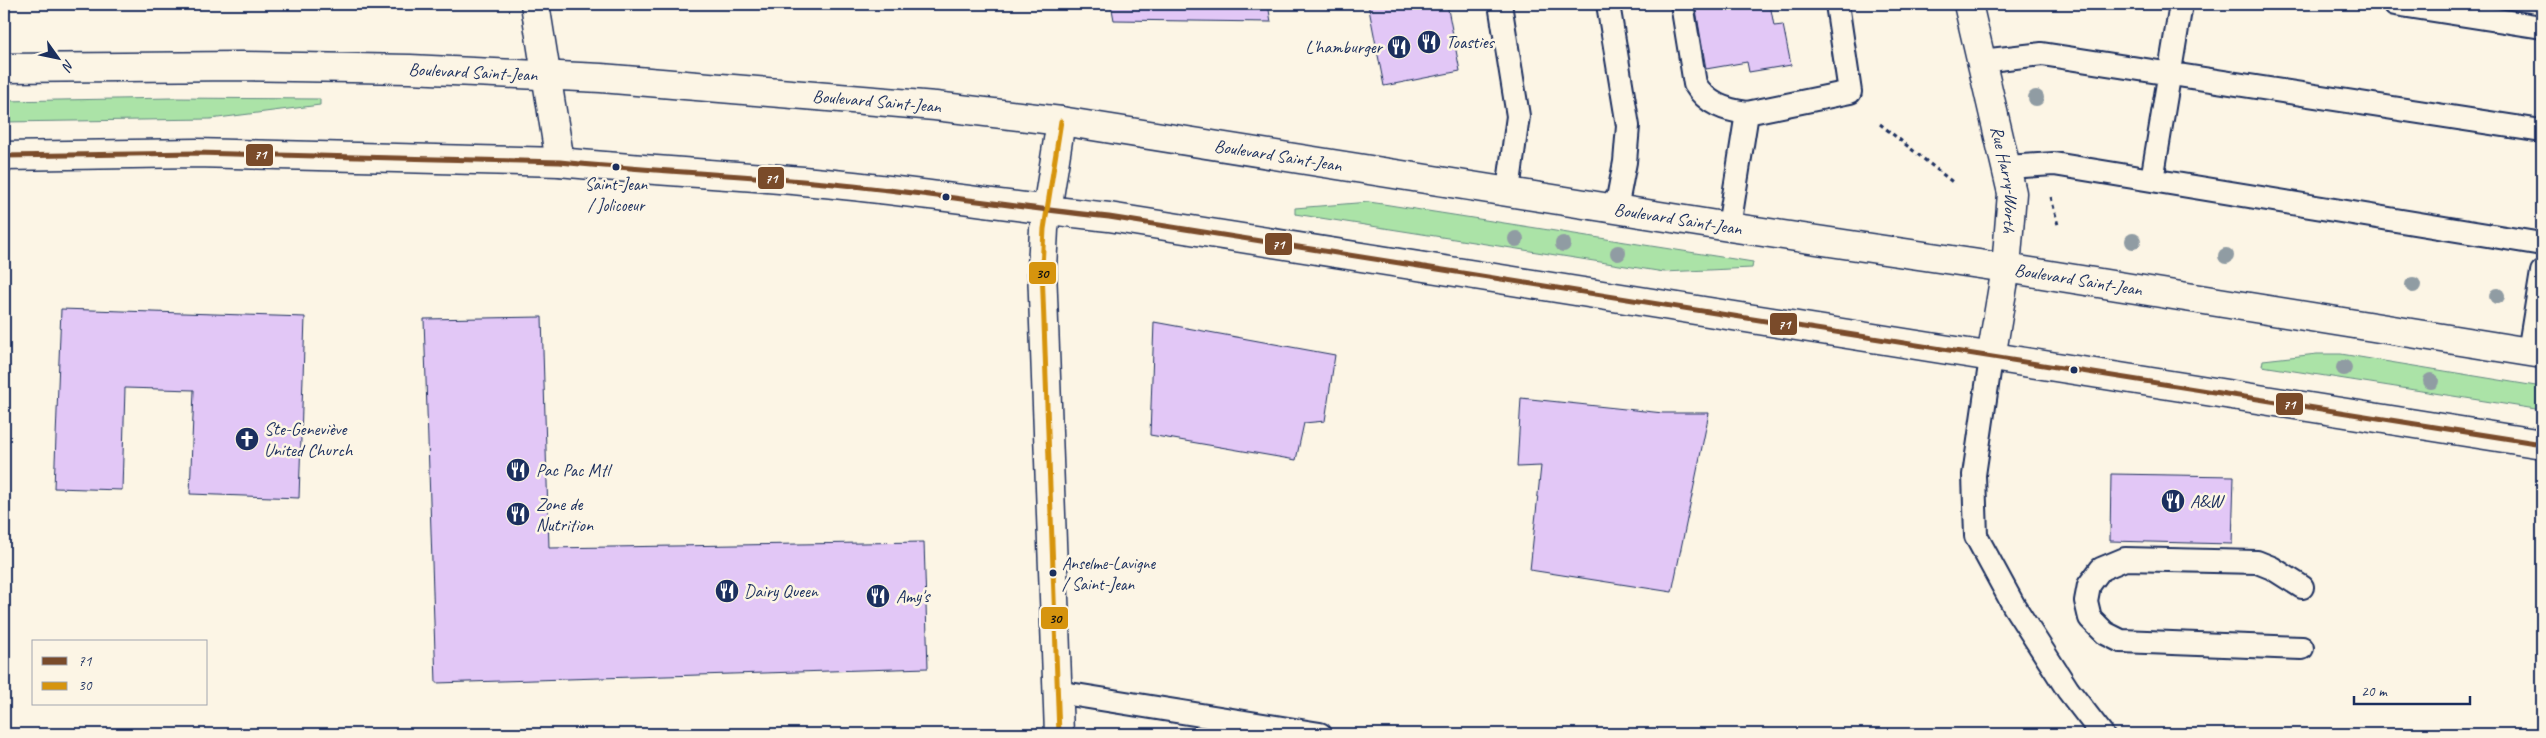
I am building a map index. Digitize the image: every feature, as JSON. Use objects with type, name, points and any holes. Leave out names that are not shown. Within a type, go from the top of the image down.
[{"type":"main road","points":[[535,4],[560,162]]},
{"type":"main road","name":"Rue Harry-Worth","points":[[1968,4],[2012,193],[2006,268],[1991,358]]},
{"type":"main road","name":"Boulevard Saint-Jean","points":[[4,68],[241,66],[410,69],[545,75],[935,106],[1061,121],[1729,227],[2006,268],[2536,353]]},
{"type":"main road","points":[[1059,734],[1042,268],[1044,229],[1061,121]]},
{"type":"main road","points":[[4,156],[196,153],[560,162],[616,169],[804,181],[1109,217],[2542,444]]},
{"type":"lane","points":[[1500,4],[1518,116],[1508,191]]},
{"type":"lane","points":[[1608,4],[1628,126],[1625,162],[1616,209]]},
{"type":"lane","points":[[1682,4],[1695,84],[1699,91],[1708,100],[1720,107],[1747,113],[1850,92],[1837,4]]},
{"type":"lane","points":[[2152,180],[2182,4]]},
{"type":"lane","points":[[2395,4],[2542,27]]},
{"type":"lane","points":[[1981,61],[2042,54],[2542,130]]},
{"type":"lane","points":[[1729,227],[1747,113]]},
{"type":"lane","points":[[2007,167],[2054,164],[2542,244]]},
{"type":"lane","points":[[2536,353],[2542,272]]},
{"type":"lane","points":[[1991,358],[1974,475],[1976,536],[2014,606],[2068,690],[2102,734]]},
{"type":"lane","points":[[2302,587],[2272,568],[2257,562],[2125,559],[2101,569],[2090,585],[2086,601],[2090,618],[2105,633],[2121,641],[2302,648]]},
{"type":"lane","points":[[1057,692],[1320,734]]},
{"type":"path","points":[[1880,124],[1955,184]]},
{"type":"green space","points":[[172,98],[320,99],[320,105],[210,119],[4,122],[4,101]]},
{"type":"green space","points":[[1369,202],[1753,262],[1752,268],[1664,272],[1295,214],[1295,208]]},
{"type":"green space","points":[[2317,354],[2341,354],[2542,387],[2542,410],[2262,366],[2263,360]]},
{"type":"building","points":[[1111,4],[1268,4],[1271,22],[1114,20]]},
{"type":"building","points":[[1368,4],[1447,4],[1460,71],[1384,86]]},
{"type":"building","points":[[1695,4],[1770,4],[1774,26],[1783,25],[1791,65],[1749,72],[1747,62],[1706,69]]},
{"type":"building","name":"Ste-Geneviève United Church","points":[[61,309],[305,317],[299,498],[190,494],[194,390],[125,388],[122,490],[54,488]]},
{"type":"building","points":[[542,317],[549,548],[924,542],[928,668],[436,683],[424,319]]},
{"type":"building","points":[[1154,322],[1335,355],[1325,421],[1304,423],[1296,460],[1150,435]]},
{"type":"building","points":[[1521,398],[1663,413],[1709,413],[1672,592],[1530,570],[1541,466],[1517,467]]},
{"type":"building","points":[[2111,474],[2234,476],[2232,544],[2110,541]]},
{"type":"transit line","name":"30","points":[[1059,734],[1042,268],[1044,229],[1061,121]]},
{"type":"transit line","name":"71","points":[[4,156],[196,153],[560,162],[880,189],[1109,217],[2542,444]]},
{"type":"place","name":"Toasties","points":[[1429,42]]},
{"type":"place","name":"L'hamburger","points":[[1399,47]]},
{"type":"place","name":"Saint-Jean / Jolicoeur","points":[[616,167]]},
{"type":"place","name":"Ste-Geneviève United Church","points":[[247,439]]},
{"type":"place","name":"Pac Pac Mtl","points":[[518,470]]},
{"type":"place","name":"A&W","points":[[2173,501]]},
{"type":"place","name":"Zone de Nutrition","points":[[518,514]]},
{"type":"place","name":"Anselme-Lavigne / Saint-Jean","points":[[1053,573]]},
{"type":"place","name":"Dairy Queen","points":[[727,591]]},
{"type":"place","name":"Amy's","points":[[878,596]]}]
